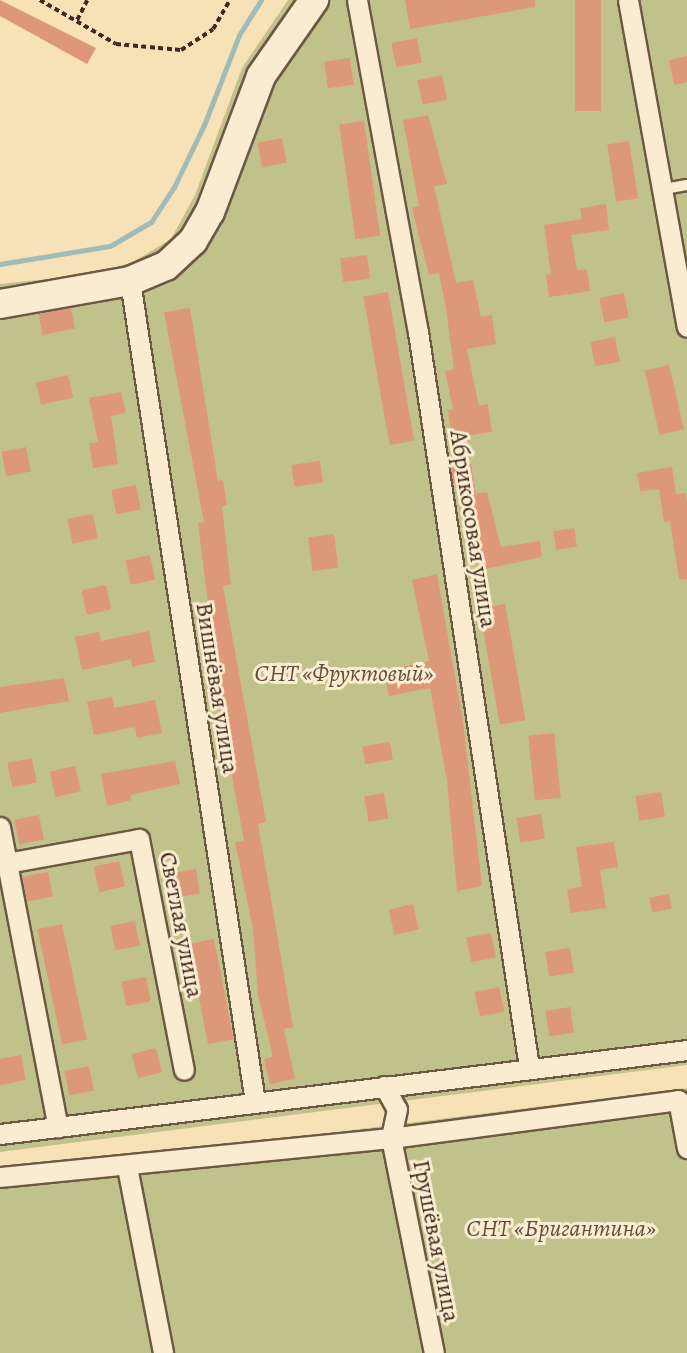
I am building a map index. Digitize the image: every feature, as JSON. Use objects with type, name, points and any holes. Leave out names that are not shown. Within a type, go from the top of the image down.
[{"type":"street","points":[[0,304],[130,281],[166,266],[193,241],[209,212],[261,76],[314,0]]},
{"type":"street","name":"Абрикосовая улица","points":[[357,0],[418,332],[529,1067]]},
{"type":"street","points":[[628,0],[687,327]]},
{"type":"street","name":"Вишнёвая улица","points":[[130,281],[255,1102]]},
{"type":"street","points":[[0,827],[58,1127]]},
{"type":"street","name":"Светлая улица","points":[[7,863],[139,839],[184,1070]]},
{"type":"street","points":[[0,1134],[529,1067],[687,1050]]},
{"type":"street","name":"Грушёвая улица","points":[[384,1086],[397,1109],[391,1138],[433,1353]]},
{"type":"street","points":[[0,1177],[127,1167],[391,1138],[678,1100],[687,1147]]},
{"type":"street","points":[[127,1167],[163,1353]]},
{"type":"lane","points":[[664,188],[687,185]]},
{"type":"path","points":[[40,0],[116,44],[181,50],[213,29],[230,0]]},
{"type":"path","points":[[77,19],[87,0]]},
{"type":"green space","name":"СНТ «Фруктовый»","points":[[288,0],[687,0],[687,1065],[0,1152],[0,284],[86,275],[131,263],[171,239],[195,195],[242,68]]},
{"type":"green space","name":"СНТ «Бригантина»","points":[[687,1088],[687,1353],[0,1353],[0,1174]]},
{"type":"building","points":[[0,0],[96,48],[87,64],[0,16]]},
{"type":"building","points":[[405,0],[535,0],[535,7],[410,29]]},
{"type":"building","points":[[575,0],[601,0],[601,111],[575,111]]},
{"type":"building","points":[[417,38],[422,63],[396,68],[391,43]]},
{"type":"building","points":[[687,56],[687,82],[674,85],[669,60]]},
{"type":"building","points":[[350,58],[354,85],[328,88],[324,62]]},
{"type":"building","points":[[442,75],[447,99],[423,105],[418,80]]},
{"type":"building","points":[[428,115],[447,184],[434,186],[456,283],[473,280],[481,317],[492,315],[496,344],[467,349],[479,406],[488,404],[492,432],[452,438],[448,410],[453,409],[445,371],[454,369],[446,308],[439,273],[429,275],[412,208],[419,206],[403,120]]},
{"type":"building","points":[[364,121],[380,236],[355,239],[339,124]]},
{"type":"building","points":[[282,138],[287,163],[262,167],[257,143]]},
{"type":"building","points":[[629,141],[638,198],[616,202],[607,144]]},
{"type":"building","points":[[606,204],[609,230],[571,235],[577,270],[587,269],[590,291],[549,297],[546,275],[551,274],[544,225],[582,219],[580,208]]},
{"type":"building","points":[[367,255],[370,279],[343,282],[340,258]]},
{"type":"building","points":[[388,292],[414,441],[390,445],[363,296]]},
{"type":"building","points":[[624,293],[629,318],[604,322],[599,298]]},
{"type":"building","points":[[71,308],[75,329],[43,335],[39,314]]},
{"type":"building","points":[[190,308],[218,481],[223,480],[227,505],[222,506],[231,585],[223,586],[266,822],[258,824],[293,1027],[284,1029],[295,1079],[270,1084],[264,1059],[273,1057],[258,995],[253,929],[235,842],[244,841],[200,604],[208,603],[198,523],[204,522],[164,312]]},
{"type":"building","points":[[615,337],[620,362],[595,366],[590,342]]},
{"type":"building","points":[[669,365],[684,429],[659,435],[645,371]]},
{"type":"building","points":[[68,375],[73,397],[41,405],[36,382]]},
{"type":"building","points":[[121,392],[126,413],[111,416],[118,464],[93,468],[89,443],[98,442],[89,398]]},
{"type":"building","points":[[26,447],[31,472],[6,476],[1,452]]},
{"type":"building","points":[[320,461],[323,483],[294,487],[291,465]]},
{"type":"building","points":[[471,464],[476,494],[487,492],[501,547],[540,541],[542,557],[480,570],[459,483],[453,484],[451,467]]},
{"type":"building","points":[[672,467],[676,494],[686,493],[687,579],[679,579],[670,521],[664,522],[659,489],[640,491],[637,473]]},
{"type":"building","points":[[136,485],[141,510],[116,514],[111,490]]},
{"type":"building","points":[[93,514],[98,539],[72,544],[67,519]]},
{"type":"building","points":[[574,528],[577,547],[556,550],[553,531]]},
{"type":"building","points":[[334,534],[338,568],[312,571],[308,537]]},
{"type":"building","points":[[150,555],[155,579],[131,585],[126,560]]},
{"type":"building","points":[[437,574],[463,722],[482,886],[457,891],[447,781],[430,688],[389,696],[384,671],[429,661],[412,580]]},
{"type":"building","points":[[106,585],[111,609],[87,615],[82,590]]},
{"type":"building","points":[[505,604],[525,720],[500,725],[479,609]]},
{"type":"building","points":[[149,631],[155,662],[132,667],[131,659],[82,670],[75,637],[99,632],[101,641]]},
{"type":"building","points":[[64,678],[69,701],[0,713],[0,687]]},
{"type":"building","points":[[112,697],[114,708],[155,700],[162,733],[137,738],[135,727],[94,735],[87,702]]},
{"type":"building","points":[[554,733],[561,798],[535,800],[528,736]]},
{"type":"building","points":[[390,742],[393,760],[365,764],[362,746]]},
{"type":"building","points":[[32,758],[37,783],[12,787],[7,763]]},
{"type":"building","points":[[175,761],[180,784],[130,795],[132,800],[107,806],[101,774]]},
{"type":"building","points":[[75,766],[81,791],[56,797],[50,772]]},
{"type":"building","points":[[661,792],[665,817],[639,821],[635,796]]},
{"type":"building","points":[[384,793],[388,819],[368,822],[364,796]]},
{"type":"building","points":[[541,814],[545,839],[520,843],[516,818]]},
{"type":"building","points":[[39,815],[44,840],[19,844],[14,820]]},
{"type":"building","points":[[614,842],[618,867],[600,870],[606,908],[571,913],[567,889],[582,887],[576,847]]},
{"type":"building","points":[[119,861],[125,886],[100,892],[94,867]]},
{"type":"building","points":[[196,869],[200,894],[175,898],[171,873]]},
{"type":"building","points":[[48,872],[53,897],[27,902],[22,877]]},
{"type":"building","points":[[669,894],[672,909],[652,913],[649,898]]},
{"type":"building","points":[[413,904],[419,929],[394,935],[389,910]]},
{"type":"building","points":[[135,921],[140,946],[115,950],[110,926]]},
{"type":"building","points":[[62,924],[87,1039],[62,1045],[38,929]]},
{"type":"building","points":[[491,933],[496,958],[471,962],[466,938]]},
{"type":"building","points":[[214,939],[233,1039],[208,1044],[188,944]]},
{"type":"building","points":[[570,948],[574,973],[549,977],[545,952]]},
{"type":"building","points":[[146,977],[151,1002],[126,1006],[121,982]]},
{"type":"building","points":[[499,987],[504,1011],[480,1017],[475,992]]},
{"type":"building","points":[[570,1007],[574,1033],[549,1037],[545,1011]]},
{"type":"building","points":[[156,1048],[162,1072],[138,1078],[132,1054]]},
{"type":"building","points":[[21,1055],[26,1080],[0,1085],[0,1059]]},
{"type":"building","points":[[89,1066],[94,1091],[69,1095],[64,1071]]},
{"type":"waterway","points":[[0,264],[110,246],[151,222],[174,187],[204,125],[239,35],[261,0]]}]
